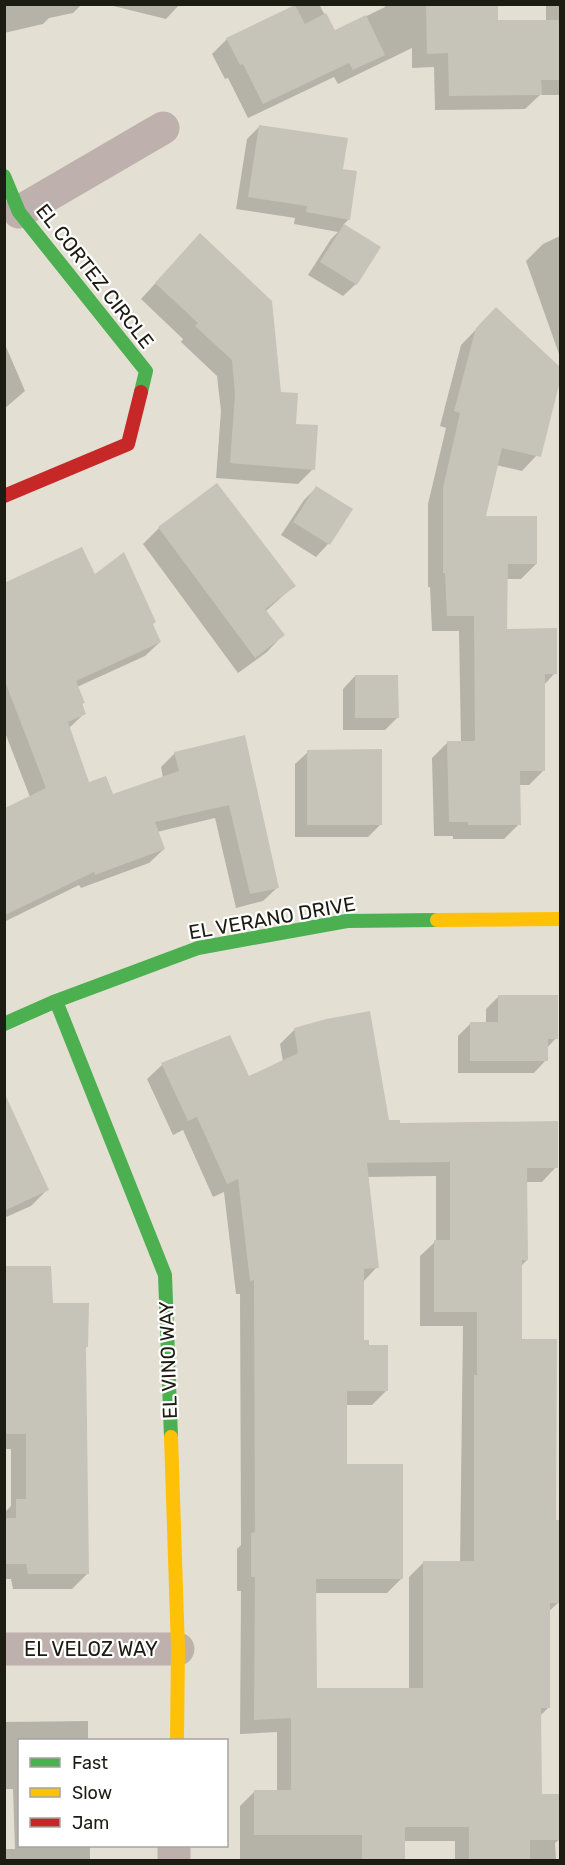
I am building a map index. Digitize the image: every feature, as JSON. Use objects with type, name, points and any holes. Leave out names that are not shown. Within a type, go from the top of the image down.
[{"type":"street","points":[[19,212],[163,128]]},
{"type":"street","name":"EL CORTEZ CIRCLE","points":[[4,176],[19,212],[146,371],[128,444],[4,496]]},
{"type":"street","name":"EL VERANO DRIVE","points":[[4,1024],[56,1001],[198,948],[346,921],[561,919]]},
{"type":"street","name":"EL VINO WAY","points":[[56,1001],[165,1275],[178,1649],[177,1739]]},
{"type":"street","name":"EL VELOZ WAY","points":[[4,1649],[178,1649]]},
{"type":"building","points":[[426,4],[498,4],[498,20],[561,20],[561,80],[541,80],[542,95],[449,96],[448,53],[427,54]]},
{"type":"building","points":[[295,5],[305,24],[326,13],[335,30],[366,15],[385,55],[353,70],[349,63],[263,104],[243,64],[240,65],[226,38]]},
{"type":"building","points":[[259,125],[348,138],[343,169],[357,171],[350,220],[306,212],[307,206],[248,197]]},
{"type":"building","points":[[344,224],[381,247],[357,285],[320,262]]},
{"type":"building","points":[[200,233],[272,301],[281,392],[298,393],[296,424],[318,425],[315,470],[230,463],[235,394],[232,360],[195,326],[198,323],[155,283]]},
{"type":"building","points":[[496,307],[561,368],[561,377],[541,457],[502,448],[486,516],[537,516],[537,564],[508,564],[507,629],[557,628],[557,674],[545,674],[545,771],[520,771],[521,825],[468,825],[468,822],[449,822],[447,741],[475,741],[474,616],[447,616],[445,573],[443,573],[443,488],[460,413],[454,411],[476,328]]},
{"type":"building","points":[[217,483],[296,586],[265,609],[285,635],[255,658],[158,527]]},
{"type":"building","points":[[316,486],[353,509],[330,545],[293,522]]},
{"type":"building","points":[[82,547],[95,574],[124,552],[156,622],[153,624],[161,642],[76,681],[85,703],[82,704],[86,714],[68,722],[89,782],[106,776],[113,794],[179,771],[174,752],[245,735],[279,888],[250,894],[229,805],[155,822],[165,849],[95,875],[94,872],[5,915],[5,808],[46,788],[4,679],[4,583]]},
{"type":"building","points":[[355,675],[398,675],[399,718],[355,718]]},
{"type":"building","points":[[382,749],[382,825],[307,825],[307,750]]},
{"type":"building","points":[[498,995],[558,995],[558,1039],[548,1039],[548,1061],[470,1061],[470,1022],[498,1022]]},
{"type":"building","points":[[370,1011],[389,1120],[400,1120],[400,1123],[558,1121],[558,1168],[527,1168],[528,1260],[522,1260],[522,1339],[557,1339],[556,1520],[560,1520],[560,1603],[550,1603],[550,1708],[541,1708],[542,1794],[560,1794],[560,1840],[530,1840],[530,1860],[469,1860],[469,1827],[405,1827],[405,1860],[362,1860],[362,1835],[254,1835],[254,1790],[291,1790],[291,1718],[254,1720],[255,1577],[251,1577],[251,1533],[255,1532],[254,1280],[250,1281],[238,1179],[227,1184],[197,1117],[188,1121],[161,1063],[230,1035],[249,1076],[298,1053],[294,1028]],"holes":[[[450,1162],[450,1240],[434,1240],[434,1312],[477,1312],[477,1375],[474,1375],[474,1561],[423,1561],[423,1688],[317,1688],[316,1579],[403,1579],[403,1464],[347,1464],[347,1391],[388,1391],[388,1345],[369,1345],[369,1340],[364,1340],[364,1269],[379,1268],[367,1163]]]},
{"type":"building","points":[[4,1092],[49,1190],[4,1211]]},
{"type":"building","points":[[4,1266],[51,1266],[53,1303],[89,1303],[88,1347],[86,1347],[89,1574],[28,1574],[26,1564],[4,1564],[4,1518],[16,1518],[16,1499],[26,1499],[26,1434],[4,1434]]},
{"type":"traffic: fast","points":[[4,176],[19,212],[146,371],[141,392]]},
{"type":"traffic: fast","points":[[4,1024],[56,1001],[198,948],[347,921],[437,920]]},
{"type":"traffic: fast","points":[[56,1001],[165,1275],[171,1437]]},
{"type":"traffic: slow","points":[[437,920],[560,919]]},
{"type":"traffic: slow","points":[[171,1437],[178,1649],[177,1739]]},
{"type":"traffic: jam","points":[[4,496],[128,444],[141,392]]}]
